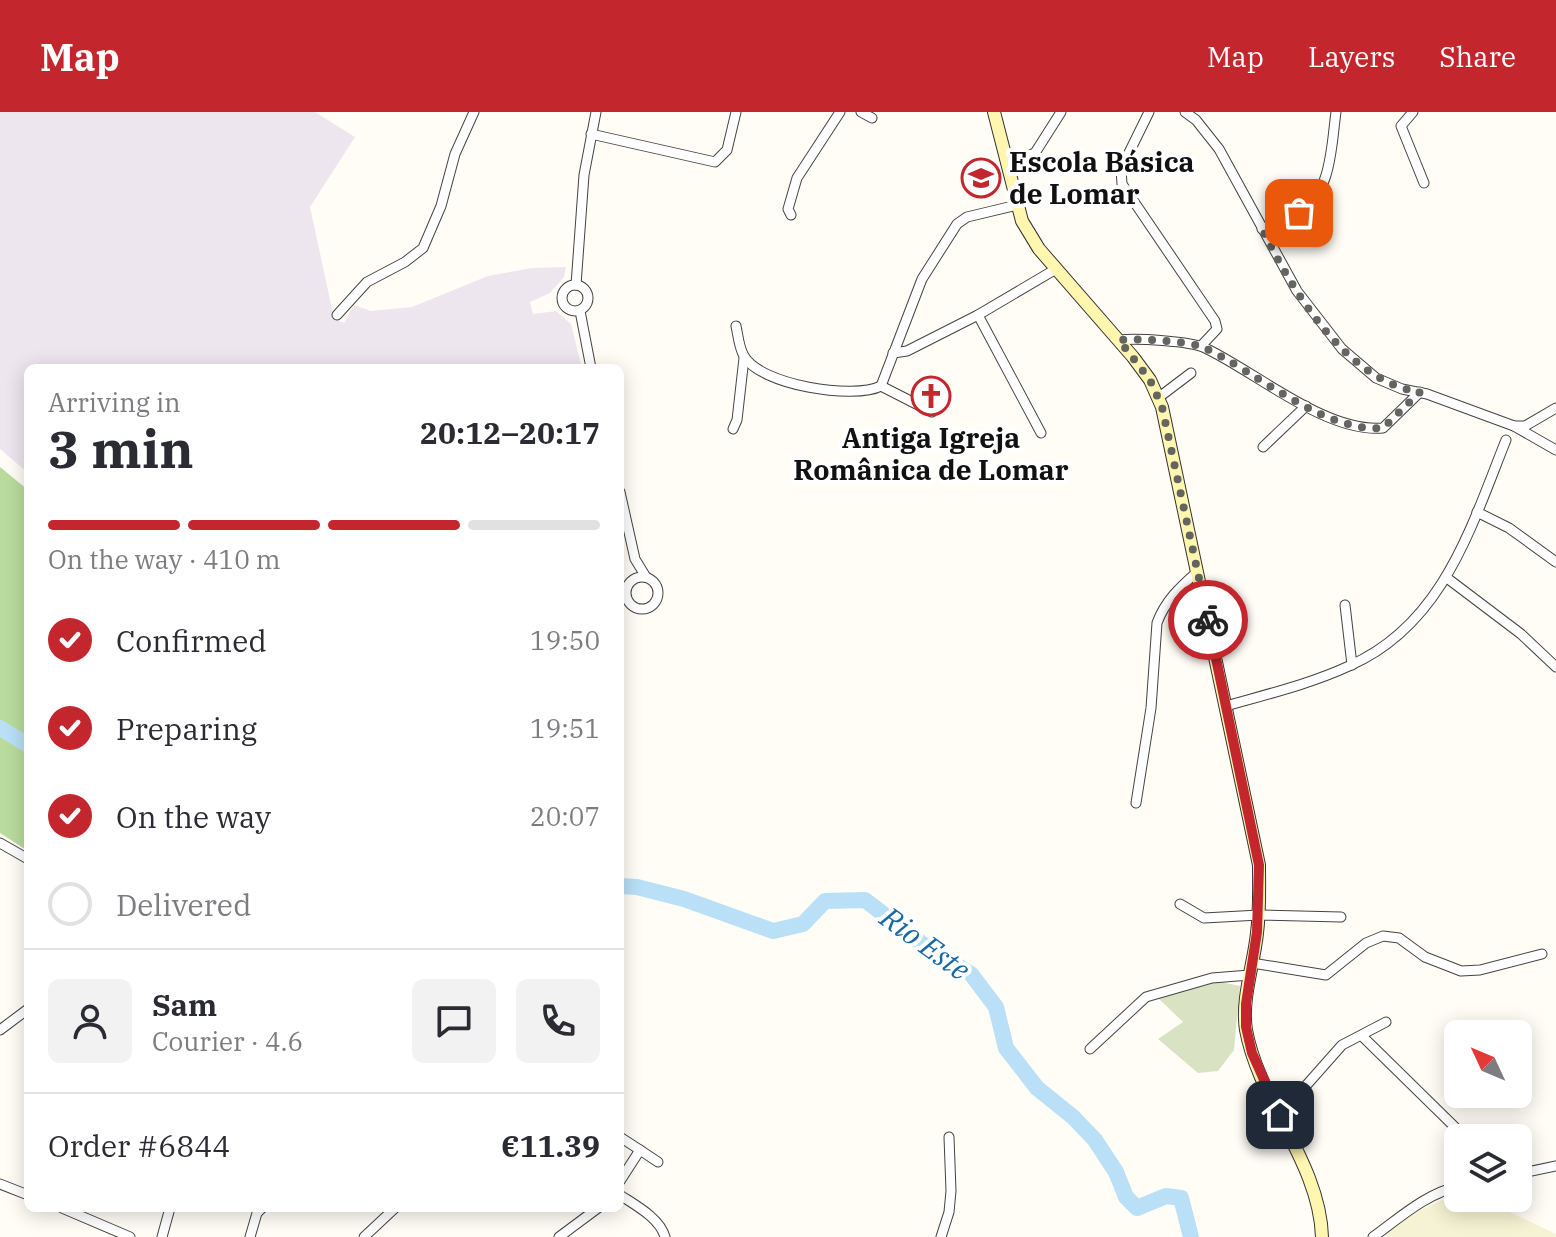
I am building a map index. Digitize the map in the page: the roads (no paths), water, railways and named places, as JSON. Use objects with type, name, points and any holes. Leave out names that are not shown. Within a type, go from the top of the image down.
[{"type":"main road","points":[[994,112],[1022,221],[1039,249],[1150,380],[1162,407],[1259,865],[1259,915],[1246,1027],[1252,1053],[1314,1194],[1322,1221],[1322,1237]]},
{"type":"street","points":[[337,315],[367,282],[405,262],[423,248],[441,206],[455,154],[474,112]]},
{"type":"street","points":[[576,285],[584,175],[596,112]]},
{"type":"street","points":[[591,134],[715,162],[727,150],[736,112]]},
{"type":"street","points":[[791,215],[788,209],[797,178],[840,112]]},
{"type":"street","points":[[861,112],[872,118]]},
{"type":"street","points":[[1006,163],[1035,153],[1061,112]]},
{"type":"street","points":[[1149,112],[1121,169],[1122,184],[1215,321],[1217,329],[1201,346]]},
{"type":"street","points":[[1185,112],[1196,120],[1219,149],[1297,291],[1342,349],[1376,378],[1514,426],[1556,450]]},
{"type":"street","points":[[1196,120],[1205,112]]},
{"type":"street","points":[[1262,229],[1299,213],[1317,195],[1327,178],[1336,112]]},
{"type":"street","points":[[1413,112],[1401,126],[1424,183]]},
{"type":"street","points":[[881,386],[922,279],[957,224],[967,217],[1017,205]]},
{"type":"street","points":[[893,353],[907,351],[978,315],[1056,269]]},
{"type":"street","points":[[576,285],[586,291],[588,298],[586,306],[580,311],[569,310],[562,301],[565,290],[576,285]]},
{"type":"street","points":[[580,311],[590,364]]},
{"type":"street","points":[[978,315],[1041,433]]},
{"type":"street","points":[[733,429],[737,420],[744,358],[736,326]]},
{"type":"street","points":[[1119,340],[1136,338],[1201,346],[1306,406],[1353,426],[1383,428],[1420,392]]},
{"type":"street","points":[[744,358],[764,372],[801,385],[862,392],[881,386],[932,412]]},
{"type":"street","points":[[1158,398],[1191,373]]},
{"type":"street","points":[[1263,447],[1306,406]]},
{"type":"street","points":[[1514,426],[1525,426],[1556,408]]},
{"type":"street","points":[[1226,706],[1312,681],[1352,665],[1410,625],[1447,578],[1506,440]]},
{"type":"street","points":[[624,510],[635,559],[646,577],[656,584],[658,593],[655,602],[648,608],[637,608],[629,602],[626,592],[635,559]]},
{"type":"street","points":[[1477,512],[1509,528],[1556,562]]},
{"type":"street","points":[[1136,803],[1151,708],[1157,623],[1161,611],[1176,590],[1197,572]]},
{"type":"street","points":[[630,582],[646,577]]},
{"type":"street","points":[[1447,578],[1521,634],[1556,667]]},
{"type":"street","points":[[1345,605],[1352,665]]},
{"type":"street","points":[[0,843],[24,857]]},
{"type":"street","points":[[1180,904],[1204,918],[1259,915],[1341,917]]},
{"type":"street","points":[[1090,1049],[1146,997],[1251,969],[1326,975],[1366,943],[1383,936],[1399,938],[1425,957],[1461,971],[1480,970],[1542,954]]},
{"type":"street","points":[[0,1030],[24,1012]]},
{"type":"street","points":[[1280,1115],[1342,1045],[1386,1022]]},
{"type":"street","points":[[1362,1036],[1452,1124]]},
{"type":"street","points":[[941,1237],[949,1212],[951,1191],[949,1137]]},
{"type":"street","points":[[624,1140],[658,1162]]},
{"type":"street","points":[[624,1175],[640,1150]]},
{"type":"street","points":[[1532,1171],[1556,1166]]},
{"type":"street","points":[[0,1184],[24,1193]]},
{"type":"street","points":[[1373,1237],[1422,1203],[1444,1193]]},
{"type":"street","points":[[624,1198],[647,1214],[665,1237]]},
{"type":"street","points":[[71,1212],[130,1237]]},
{"type":"street","points":[[162,1237],[169,1212]]},
{"type":"street","points":[[250,1237],[258,1212]]},
{"type":"street","points":[[364,1237],[391,1212]]},
{"type":"street","points":[[559,1237],[593,1212]]},
{"type":"waterway","name":"Rio Este","points":[[0,728],[24,743]]},
{"type":"waterway","name":"Rio Este","points":[[624,886],[684,899],[773,931],[803,924],[825,901],[865,900],[924,945],[971,974],[996,1007],[1006,1048],[1037,1088],[1073,1117],[1095,1140],[1116,1172],[1126,1197],[1137,1208],[1166,1196],[1181,1198],[1191,1237]]},
{"type":"place","name":"Escola Básica de Lomar","points":[[981,178]]},
{"type":"place","name":"Antiga Igreja Românica de Lomar","points":[[931,396]]}]
